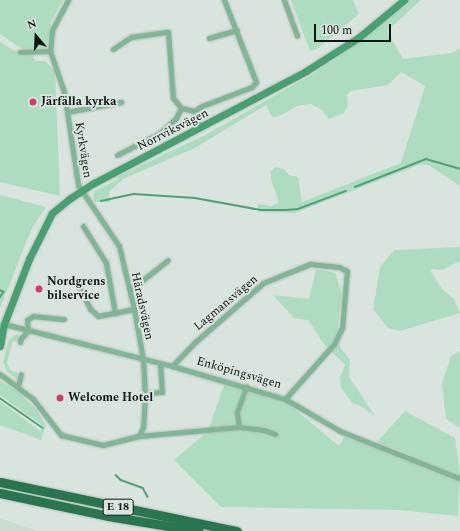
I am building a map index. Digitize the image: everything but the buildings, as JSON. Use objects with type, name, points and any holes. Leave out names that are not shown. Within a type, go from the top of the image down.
[{"type":"highway","name":"E 18","points":[[0,482],[237,531]]},
{"type":"highway","name":"E 18","points":[[0,493],[108,516],[199,531]]},
{"type":"street","name":"Kyrkvägen","points":[[68,0],[52,30],[50,51],[61,79],[78,185],[82,190]]},
{"type":"street","points":[[113,49],[131,37],[168,32],[173,98],[181,108],[194,111],[255,85],[254,77],[237,30],[224,0]]},
{"type":"street","points":[[284,0],[297,36]]},
{"type":"street","name":"Norrviksvägen","points":[[0,346],[2,323],[44,226],[52,213],[82,190],[264,95],[339,51],[404,0]]},
{"type":"street","points":[[209,38],[237,30]]},
{"type":"street","points":[[20,52],[50,51]]},
{"type":"street","points":[[67,112],[121,102]]},
{"type":"street","points":[[117,156],[160,133],[176,118],[181,108]]},
{"type":"street","points":[[194,111],[200,128]]},
{"type":"street","name":"Häradsvägen","points":[[82,190],[119,246],[130,290],[143,359],[145,393],[142,427],[139,436]]},
{"type":"street","points":[[83,226],[106,263],[115,313]]},
{"type":"street","points":[[130,290],[168,260]]},
{"type":"street","name":"Lagmansvägen","points":[[172,366],[194,343],[263,283],[310,264],[339,267],[347,271],[345,312],[340,333],[334,344],[285,399]]},
{"type":"street","points":[[80,289],[90,309],[98,316],[134,309]]},
{"type":"street","points":[[20,342],[21,338],[28,331],[27,320],[33,316],[64,319]]},
{"type":"street","name":"Enköpingsvägen","points":[[2,323],[28,331],[172,366],[285,399],[340,431],[459,478]]},
{"type":"street","points":[[145,393],[162,392],[160,363]]},
{"type":"street","points":[[0,374],[18,386],[66,437],[108,445],[139,436],[239,427],[275,434]]},
{"type":"street","points":[[18,386],[21,374]]},
{"type":"street","points":[[239,427],[237,412],[246,387]]},
{"type":"shaded area","points":[[0,518],[14,523],[38,531],[0,531]]},
{"type":"green space","points":[[0,0],[63,0],[51,22],[47,48],[24,50],[0,34]]},
{"type":"green space","points":[[291,0],[353,0],[359,14],[317,49],[310,51]]},
{"type":"green space","points":[[410,0],[421,0],[387,31],[403,59],[452,53],[460,48],[460,186],[430,166],[421,164],[295,213],[258,212],[258,204],[271,206],[279,203],[271,179],[271,171],[276,167],[284,169],[289,175],[298,177],[302,202],[401,163],[425,86],[401,72],[388,85],[351,91],[347,95],[348,106],[344,113],[329,119],[322,110],[311,104],[297,106],[278,117],[272,117],[266,105],[195,148],[123,179],[109,192],[110,202],[94,202],[93,195],[95,191],[118,179],[117,177],[205,135],[313,74],[350,48]]},
{"type":"green space","points":[[0,42],[13,50],[33,55],[35,61],[45,61],[55,71],[60,196],[0,182]]},
{"type":"green space","points":[[0,195],[46,207],[32,228],[0,308]]},
{"type":"green space","points":[[460,247],[460,261],[442,270],[432,269],[431,272],[442,289],[454,299],[460,313],[400,331],[388,328],[373,309],[380,267],[394,250]]},
{"type":"green space","points":[[316,269],[335,273],[342,294],[338,325],[340,347],[350,360],[349,377],[375,416],[359,405],[352,403],[341,388],[340,377],[345,365],[324,344],[308,320],[294,318],[273,295],[309,299]]},
{"type":"green space","points":[[18,334],[18,342],[13,341],[7,363],[10,370],[18,373],[17,379],[7,372],[3,362],[9,339]]},
{"type":"green space","points":[[460,351],[460,428],[446,419],[442,384],[451,356]]},
{"type":"green space","points":[[0,381],[16,390],[36,409],[46,425],[41,440],[0,425],[0,401],[40,431],[43,426],[0,395]]},
{"type":"green space","points":[[224,385],[286,402],[339,446],[345,436],[411,460],[411,455],[377,442],[405,411],[455,438],[460,475],[458,516],[399,510],[221,507],[174,460],[208,431]]},
{"type":"waterway","points":[[355,187],[426,159],[460,169]]},
{"type":"waterway","points":[[101,201],[134,194],[195,198],[261,210],[286,210],[298,209],[346,191]]},
{"type":"waterway","points":[[0,290],[4,292],[0,298]]},
{"type":"waterway","points":[[0,398],[43,428]]},
{"type":"waterway","points":[[116,475],[121,480],[143,488],[148,497]]},
{"type":"place","name":"Järfälla kyrka","points":[[33,102]]},
{"type":"place","name":"Nordgrens bilservice","points":[[39,289]]},
{"type":"place","name":"Welcome Hotel","points":[[60,398]]}]
